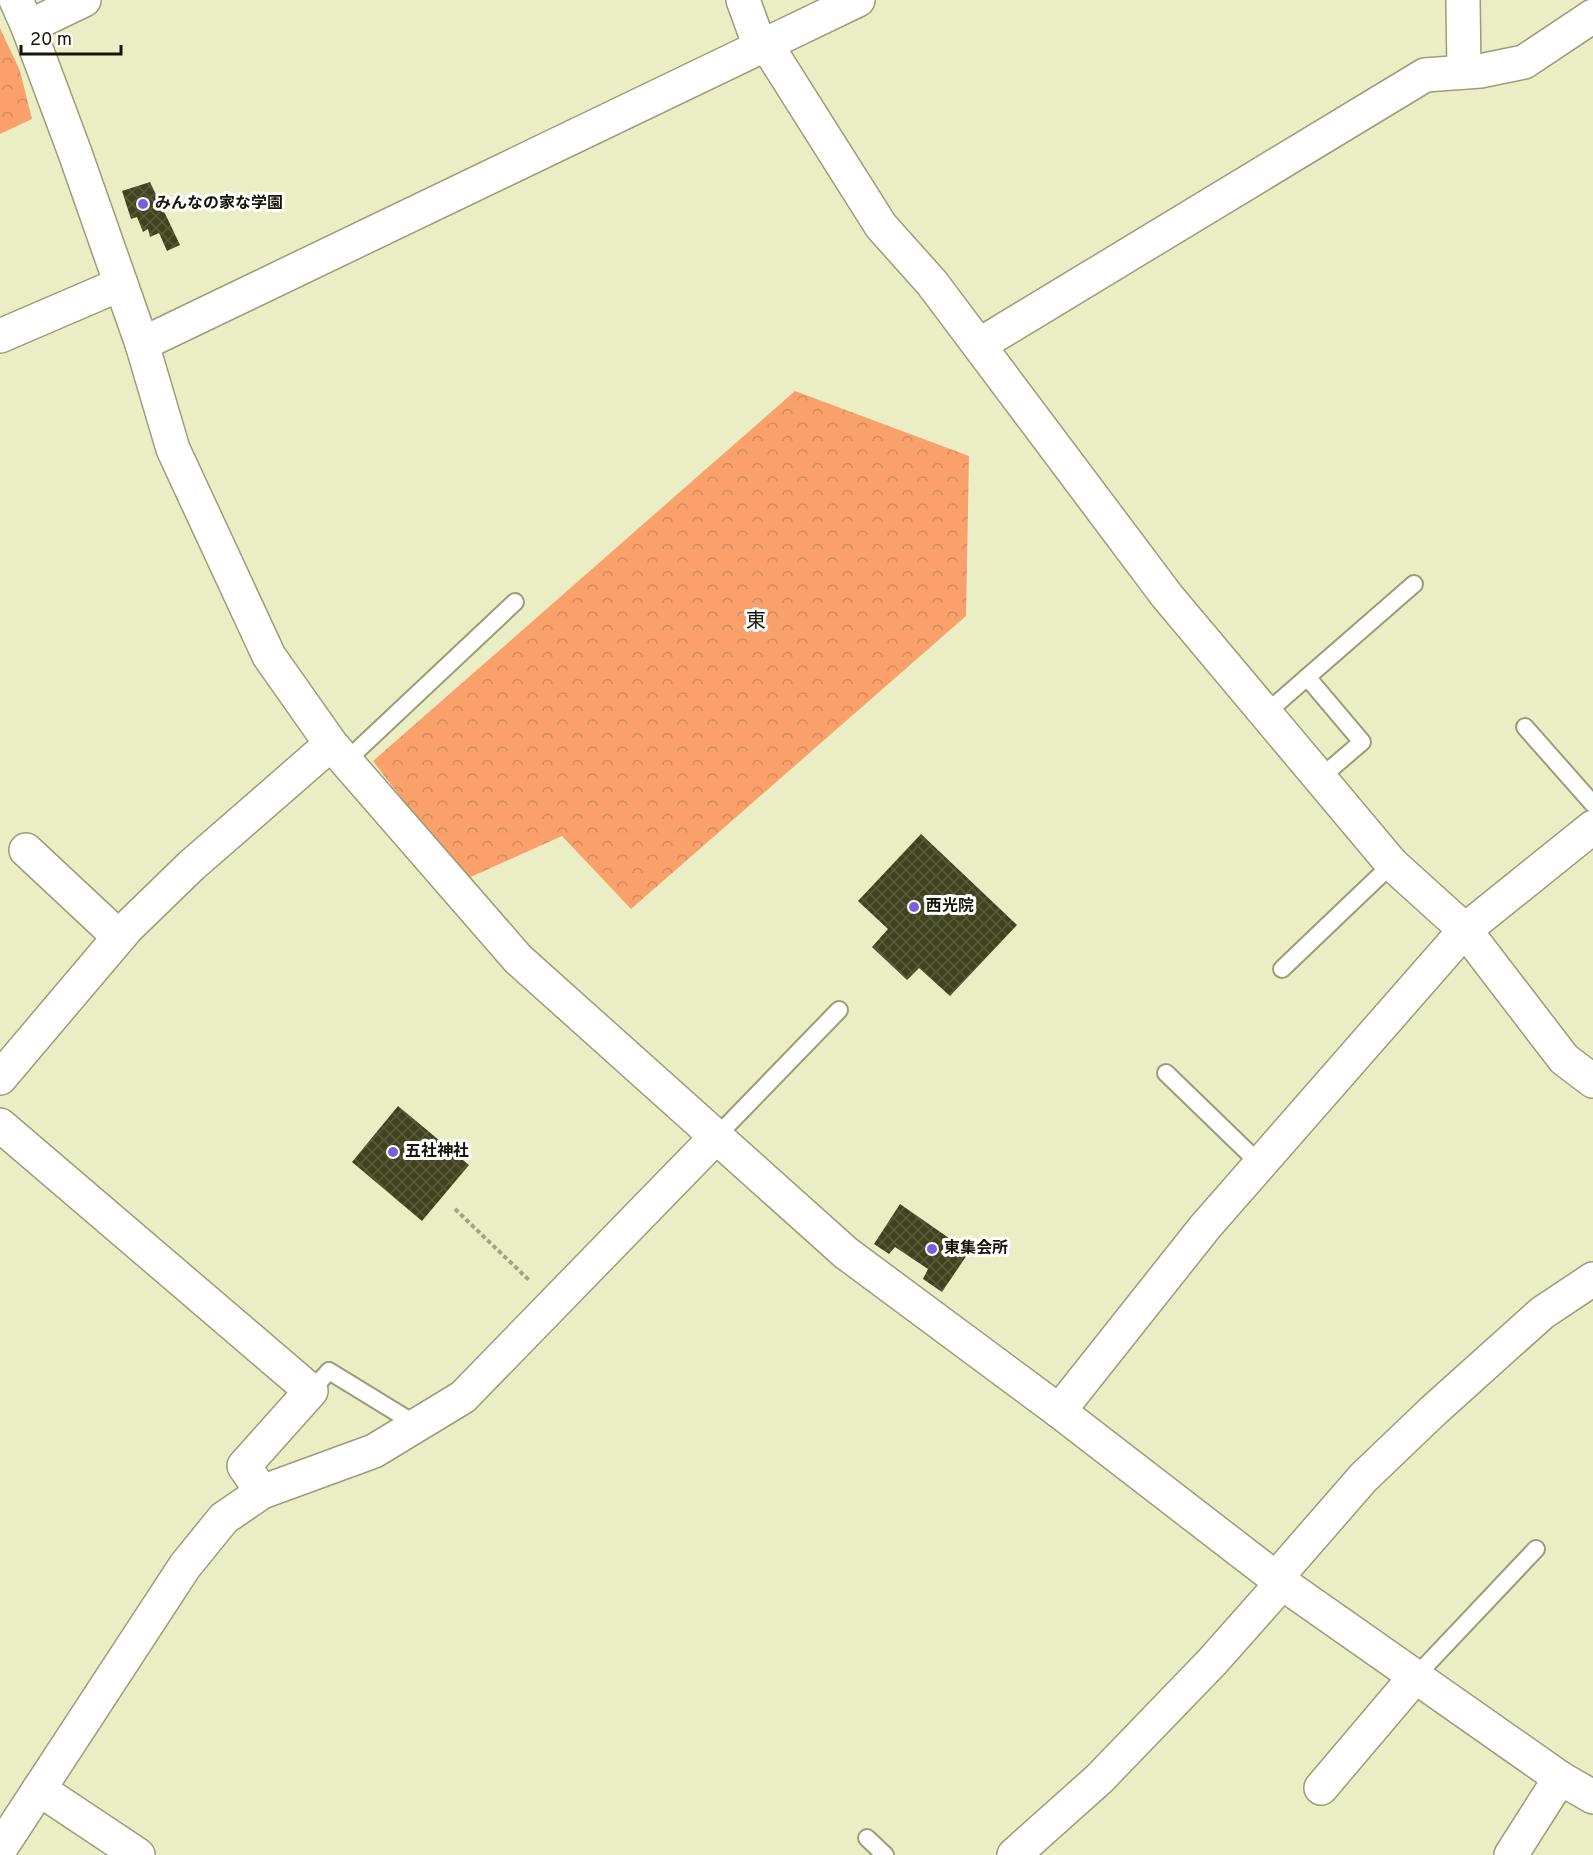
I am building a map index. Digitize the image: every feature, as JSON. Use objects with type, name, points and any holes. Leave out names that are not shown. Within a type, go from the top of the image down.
[{"type":"street","points":[[84,0],[22,14],[75,153],[121,284],[173,449],[269,656],[338,752],[518,959],[715,1138],[846,1253],[1059,1411],[1279,1581],[1560,1778],[1593,1797]]},
{"type":"street","points":[[743,0],[763,45],[881,226],[932,283],[1167,596],[1392,864],[1465,930],[1564,1059],[1593,1081]]},
{"type":"street","points":[[141,344],[858,0]]},
{"type":"street","points":[[1463,0],[1464,72]]},
{"type":"street","points":[[979,345],[1425,75],[1464,72],[1524,62],[1593,16]]},
{"type":"street","points":[[0,336],[121,284]]},
{"type":"street","points":[[0,1078],[119,937],[192,865],[338,752]]},
{"type":"street","points":[[1059,1411],[1205,1227],[1465,930],[1593,827]]},
{"type":"street","points":[[26,850],[119,937]]},
{"type":"street","points":[[0,1125],[311,1391],[244,1466],[262,1492]]},
{"type":"street","points":[[0,1849],[185,1566],[224,1518],[262,1492],[374,1451],[463,1397],[715,1138]]},
{"type":"street","points":[[1014,1855],[1099,1779],[1212,1662],[1364,1478],[1542,1313],[1593,1279]]},
{"type":"street","points":[[1321,1788],[1415,1677]]},
{"type":"street","points":[[1511,1855],[1560,1778]]},
{"type":"street","points":[[39,1789],[138,1855]]},
{"type":"lane","points":[[1266,713],[1414,584]]},
{"type":"lane","points":[[338,752],[515,602]]},
{"type":"lane","points":[[1307,677],[1362,742],[1320,778]]},
{"type":"lane","points":[[1525,727],[1593,804]]},
{"type":"lane","points":[[1282,969],[1392,864]]},
{"type":"lane","points":[[715,1138],[839,1010]]},
{"type":"lane","points":[[1166,1073],[1260,1164]]},
{"type":"lane","points":[[311,1391],[329,1371],[417,1425]]},
{"type":"lane","points":[[1415,1677],[1536,1549]]},
{"type":"lane","points":[[867,1838],[885,1855]]},
{"type":"path","points":[[455,1209],[554,1304]]},
{"type":"green space","points":[[0,28],[20,71],[32,119],[0,134]]},
{"type":"green space","points":[[795,391],[969,456],[966,616],[631,909],[562,836],[464,880],[373,761]]},
{"type":"building","name":"みんなの家な学園","points":[[150,182],[180,245],[167,251],[159,233],[150,237],[148,229],[143,232],[137,217],[131,219],[122,191]]},
{"type":"building","points":[[921,834],[1017,925],[950,996],[919,968],[907,980],[872,947],[888,929],[858,901]]},
{"type":"building","points":[[398,1106],[469,1165],[422,1221],[352,1162]]},
{"type":"building","name":"東集会所","points":[[900,1204],[969,1252],[942,1292],[923,1279],[928,1269],[895,1247],[889,1254],[874,1244]]},
{"type":"place","name":"みんなの家な学園","points":[[143,204]]},
{"type":"place","name":"西光院","points":[[914,907]]},
{"type":"place","name":"五社神社","points":[[393,1152]]},
{"type":"place","name":"東集会所","points":[[932,1249]]},
{"type":"district","name":"東","points":[[756,622]]}]
